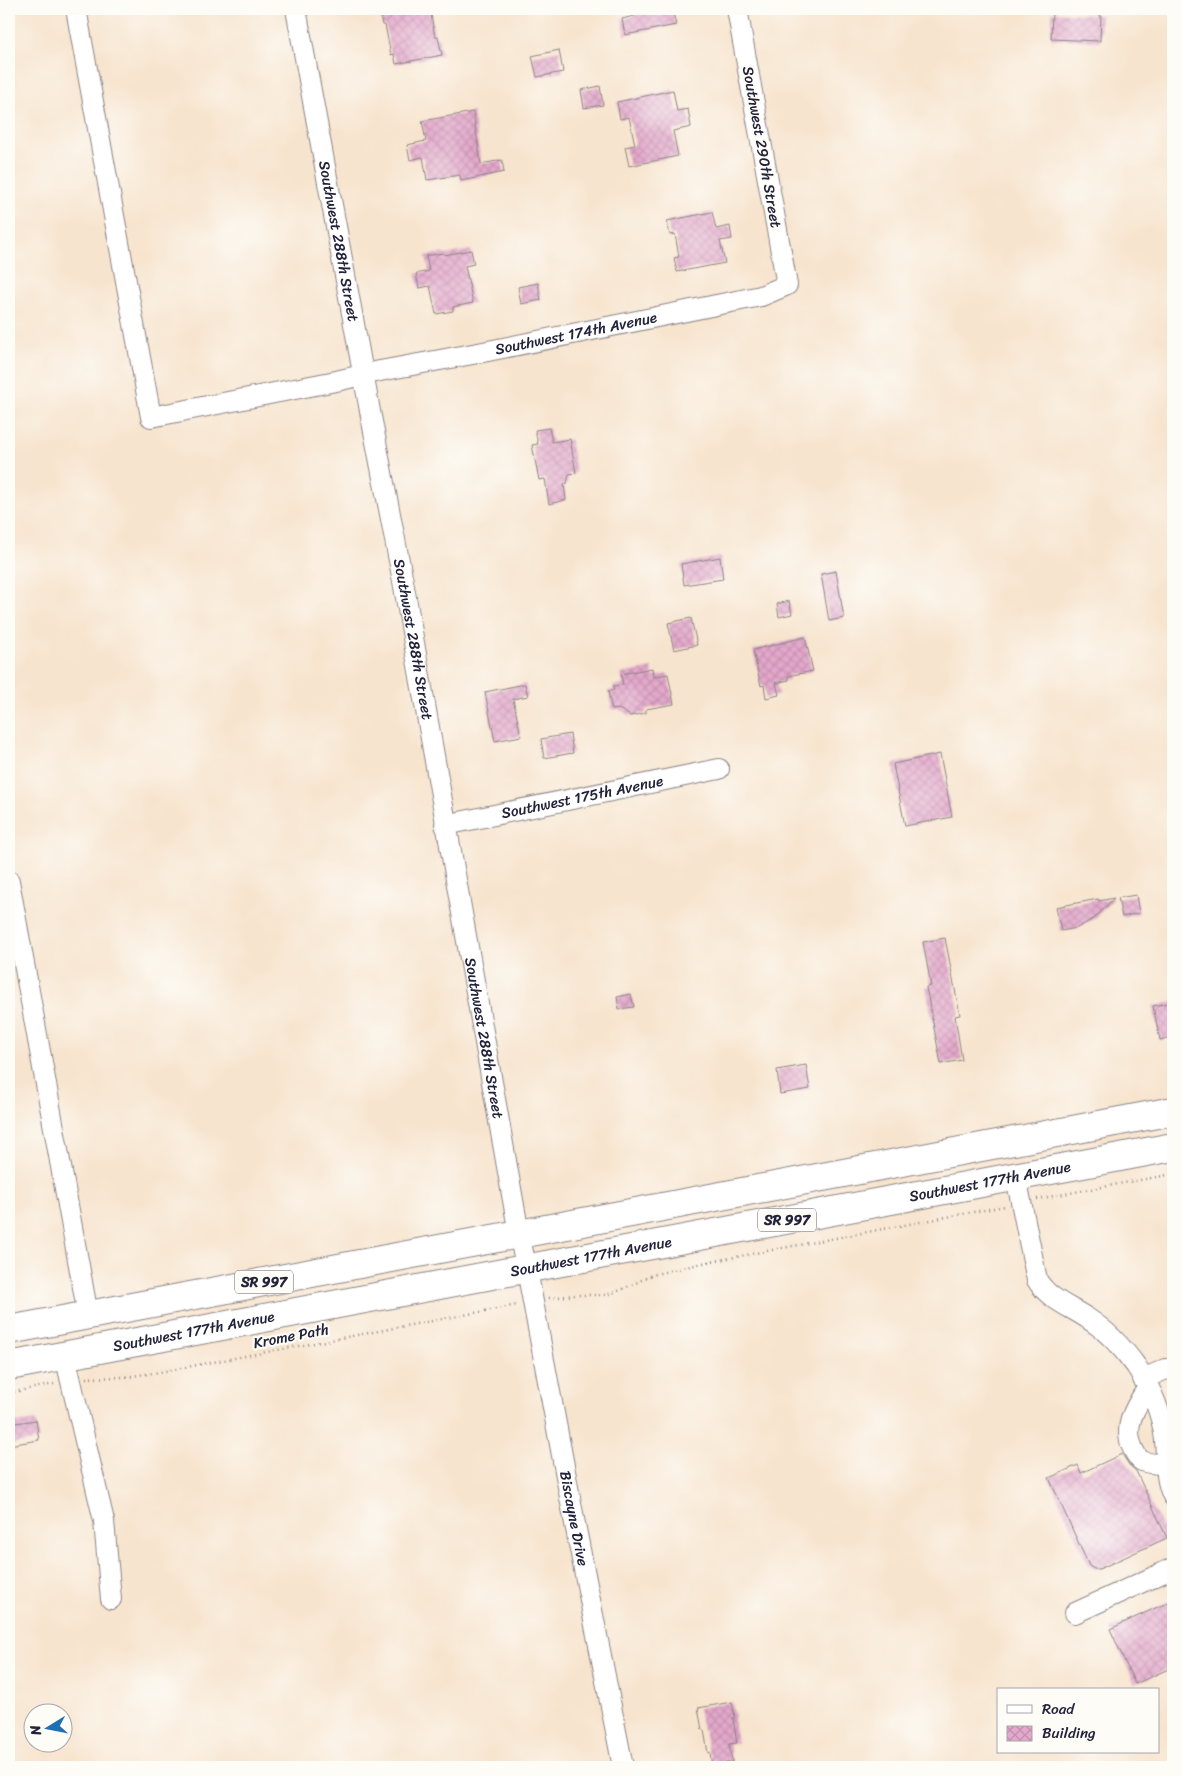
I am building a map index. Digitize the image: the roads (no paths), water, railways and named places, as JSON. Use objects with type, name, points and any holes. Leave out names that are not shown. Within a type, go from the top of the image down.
[{"type":"highway","name":"SR 997","points":[[9,1330],[1173,1111]]},
{"type":"highway","name":"Southwest 177th Avenue","points":[[9,1366],[1173,1148]]},
{"type":"street","name":"Southwest 174th Avenue","points":[[76,9],[151,417],[761,296],[787,285]]},
{"type":"street","name":"Southwest 288th Street","points":[[296,9],[403,581],[518,1234],[527,1270]]},
{"type":"street","name":"Southwest 290th Street","points":[[737,9],[787,285]]},
{"type":"street","name":"Southwest 175th Avenue","points":[[445,825],[719,769]]},
{"type":"street","points":[[9,881],[88,1315]]},
{"type":"street","points":[[1016,1177],[1032,1264],[1037,1280],[1040,1286],[1055,1299],[1088,1318],[1106,1332],[1129,1357],[1146,1383],[1156,1403],[1161,1421],[1165,1441],[1169,1486],[1173,1496]]},
{"type":"street","name":"Biscayne Drive","points":[[527,1270],[623,1767]]},
{"type":"street","points":[[65,1356],[104,1521],[111,1599]]},
{"type":"street","points":[[1166,1464],[1142,1461],[1136,1454],[1129,1435],[1130,1420],[1146,1383],[1166,1369],[1173,1370]]},
{"type":"street","points":[[1075,1613],[1173,1568]]}]
